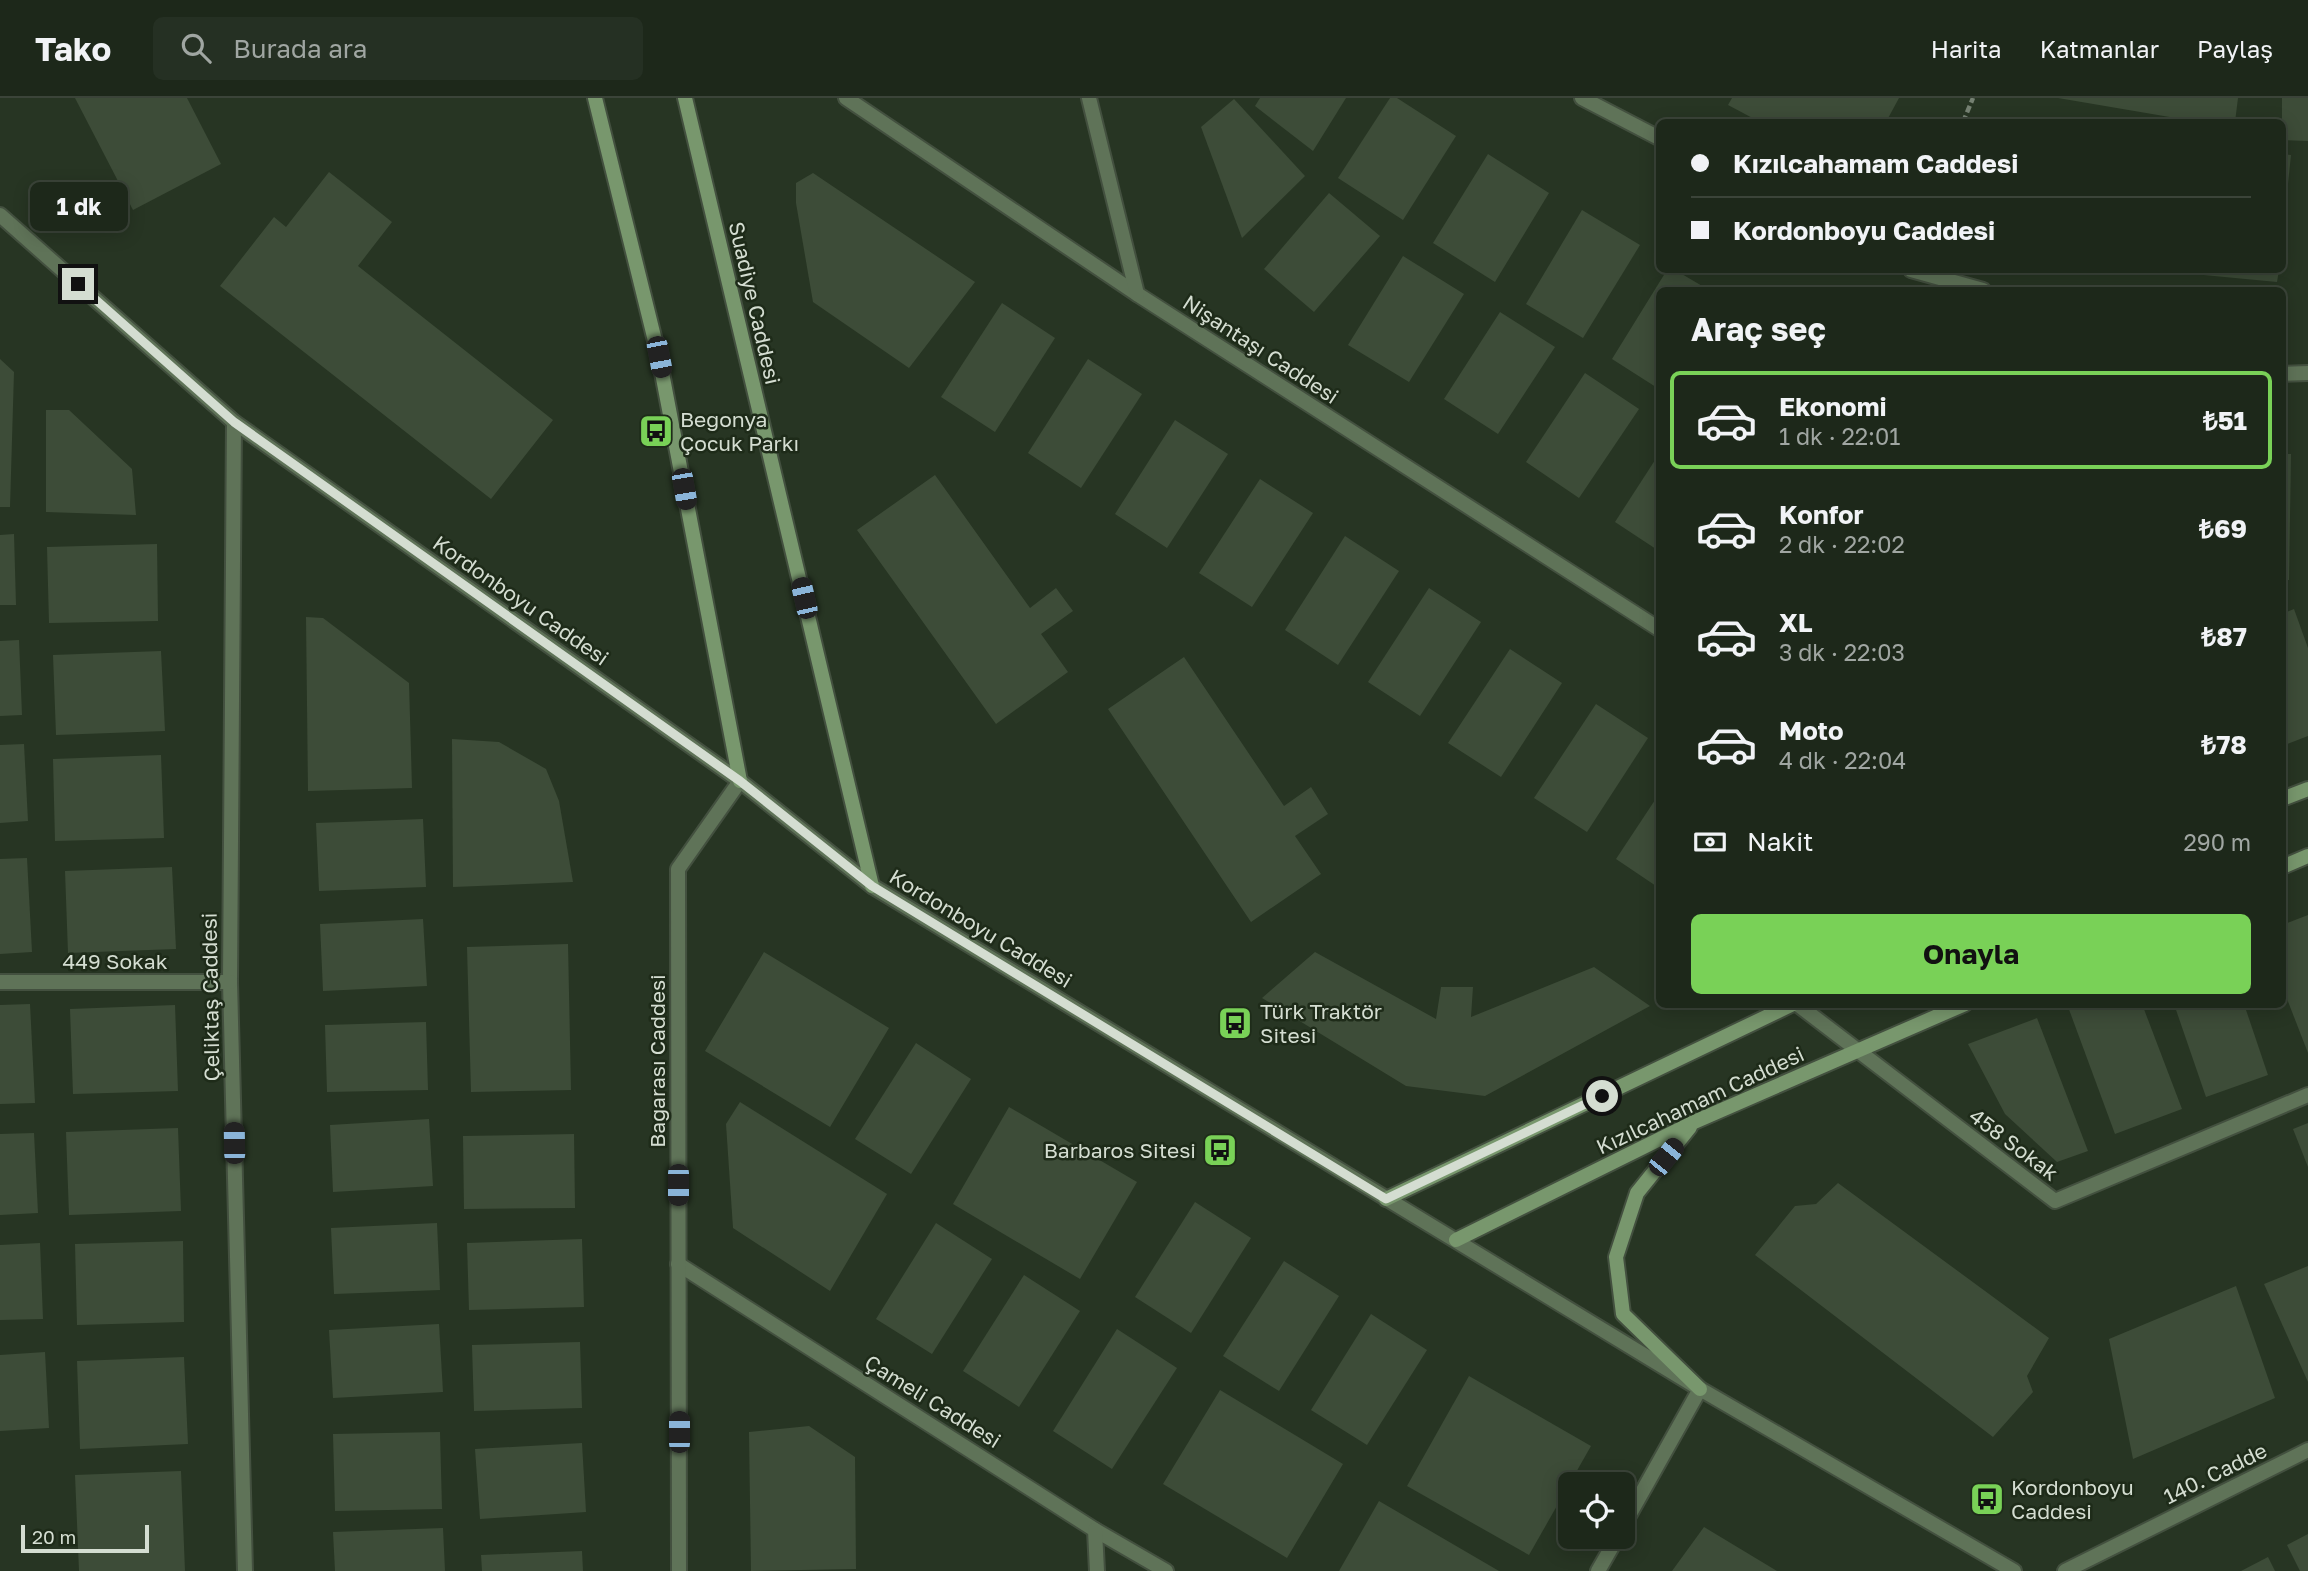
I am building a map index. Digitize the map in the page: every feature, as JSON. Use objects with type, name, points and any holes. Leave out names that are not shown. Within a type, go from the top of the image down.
[{"type":"main road","points":[[595,98],[659,357],[740,781]]},
{"type":"main road","name":"Suadiye Caddesi","points":[[685,98],[872,886]]},
{"type":"main road","points":[[2286,797],[2308,789]]},
{"type":"main road","points":[[2286,865],[2308,856]]},
{"type":"main road","points":[[1386,1199],[1787,1008]]},
{"type":"main road","name":"Kızılcahamam Caddesi","points":[[1456,1240],[1694,1122],[1956,1008]]},
{"type":"main road","points":[[1694,1122],[1637,1193],[1616,1257],[1623,1314],[1700,1389]]},
{"type":"street","name":"Nişantaşı Caddesi","points":[[846,98],[1137,294],[1656,627]]},
{"type":"street","points":[[1089,98],[1137,294]]},
{"type":"street","points":[[1582,98],[1656,136]]},
{"type":"street","name":"Kordonboyu Caddesi","points":[[0,215],[234,422],[740,781],[872,886],[1700,1389],[2014,1571]]},
{"type":"street","points":[[1922,273],[1972,287]]},
{"type":"street","points":[[2286,373],[2308,373]]},
{"type":"street","name":"Çeliktaş Caddesi","points":[[234,422],[230,982],[245,1571]]},
{"type":"street","name":"Bağarası Caddesi","points":[[679,1571],[678,869],[740,781]]},
{"type":"street","name":"449 Sokak","points":[[0,982],[230,982]]},
{"type":"street","name":"458 Sokak","points":[[1800,1008],[2055,1201],[2308,1095]]},
{"type":"street","name":"Çameli Caddesi","points":[[678,1264],[1096,1530],[1166,1571]]},
{"type":"street","points":[[1635,1505],[1700,1389]]},
{"type":"street","name":"140. Cadde","points":[[2065,1571],[2308,1450]]},
{"type":"street","points":[[1096,1530],[1097,1571]]},
{"type":"street","points":[[1598,1571],[1611,1549]]},
{"type":"path","points":[[1964,119],[1973,98]]},
{"type":"building","points":[[75,98],[187,98],[221,164],[133,210]]},
{"type":"building","points":[[1260,98],[1346,98],[1313,151],[1255,106]]},
{"type":"building","points":[[1390,98],[1397,98],[1456,136],[1403,220],[1338,178]]},
{"type":"building","points":[[1732,98],[1899,98],[1888,119],[1754,119],[1728,105]]},
{"type":"building","points":[[2058,98],[2238,98],[2235,119],[2181,119]]},
{"type":"building","points":[[2282,98],[2308,98],[2308,141],[2286,140],[2286,119],[2282,119]]},
{"type":"building","points":[[1234,99],[1305,176],[1242,238],[1201,127]]},
{"type":"building","points":[[1488,154],[1549,193],[1495,282],[1433,243]]},
{"type":"building","points":[[2286,154],[2291,155],[2286,203]]},
{"type":"building","points":[[329,172],[392,222],[358,266],[553,420],[491,499],[220,286],[274,217],[286,227]]},
{"type":"building","points":[[813,173],[975,282],[909,368],[813,302],[796,203],[796,183]]},
{"type":"building","points":[[1329,193],[1380,236],[1314,312],[1264,269]]},
{"type":"building","points":[[1582,210],[1640,245],[1583,338],[1526,304]]},
{"type":"building","points":[[1403,256],[1464,294],[1409,382],[1348,345]]},
{"type":"building","points":[[1665,273],[1680,273],[1704,287],[1656,287]]},
{"type":"building","points":[[2193,273],[2278,273],[2277,282]]},
{"type":"building","points":[[1656,288],[1656,387],[1612,359]]},
{"type":"building","points":[[1002,303],[1055,338],[995,432],[941,397]]},
{"type":"building","points":[[1500,312],[1555,347],[1498,434],[1444,399]]},
{"type":"building","points":[[0,359],[14,372],[10,507],[0,507]]},
{"type":"building","points":[[1088,359],[1142,394],[1081,488],[1028,453]]},
{"type":"building","points":[[1585,373],[1639,409],[1579,498],[1526,462]]},
{"type":"building","points":[[46,410],[69,410],[132,469],[136,515],[46,512]]},
{"type":"building","points":[[1175,420],[1228,454],[1167,548],[1115,514]]},
{"type":"building","points":[[2286,454],[2291,454],[2289,580],[2286,580]]},
{"type":"building","points":[[1656,459],[1656,549],[1615,522]]},
{"type":"building","points":[[935,475],[1030,608],[1056,588],[1073,611],[1041,634],[1068,672],[996,724],[857,530]]},
{"type":"building","points":[[1260,479],[1313,513],[1252,607],[1199,573]]},
{"type":"building","points":[[14,534],[16,605],[0,605],[0,535]]},
{"type":"building","points":[[1345,536],[1399,571],[1338,665],[1285,630]]},
{"type":"building","points":[[157,544],[158,621],[49,623],[47,547]]},
{"type":"building","points":[[1429,588],[1481,622],[1420,716],[1368,682]]},
{"type":"building","points":[[2294,609],[2308,648],[2308,736],[2286,744],[2286,612]]},
{"type":"building","points":[[306,617],[323,618],[409,683],[412,788],[308,791]]},
{"type":"building","points":[[19,640],[22,715],[0,716],[0,641]]},
{"type":"building","points":[[1510,649],[1562,683],[1501,777],[1448,743]]},
{"type":"building","points":[[161,651],[165,731],[56,735],[53,655]]},
{"type":"building","points":[[1184,657],[1284,806],[1311,787],[1328,814],[1295,836],[1321,874],[1251,922],[1108,709]]},
{"type":"building","points":[[1596,704],[1648,738],[1587,832],[1534,798]]},
{"type":"building","points":[[452,739],[499,742],[546,769],[559,801],[573,882],[453,887]]},
{"type":"building","points":[[24,744],[28,821],[0,823],[0,745]]},
{"type":"building","points":[[161,755],[164,838],[55,841],[53,759]]},
{"type":"building","points":[[1656,799],[1656,886],[1616,859]]},
{"type":"building","points":[[423,819],[426,887],[319,891],[316,823]]},
{"type":"building","points":[[27,858],[32,952],[0,954],[0,859]]},
{"type":"building","points":[[172,867],[176,949],[68,953],[65,871]]},
{"type":"building","points":[[2308,915],[2308,1053],[2286,996],[2286,923]]},
{"type":"building","points":[[423,919],[427,986],[323,991],[320,924]]},
{"type":"building","points":[[568,944],[571,1090],[471,1092],[467,947]]},
{"type":"building","points":[[764,952],[889,1028],[830,1127],[705,1051]]},
{"type":"building","points":[[1315,952],[1436,1019],[1441,987],[1473,987],[1471,1017],[1594,967],[1650,1006],[1485,1096],[1406,1086],[1262,998]]},
{"type":"building","points":[[30,1004],[35,1103],[0,1104],[0,1005]]},
{"type":"building","points":[[175,1005],[178,1091],[73,1094],[70,1009]]},
{"type":"building","points":[[2068,1008],[2144,1008],[2182,1109],[2115,1134]]},
{"type":"building","points":[[2175,1008],[2245,1008],[2268,1075],[2206,1097]]},
{"type":"building","points":[[2037,1018],[2088,1151],[2057,1162],[2005,1114],[1968,1044]]},
{"type":"building","points":[[426,1022],[428,1090],[327,1092],[325,1025]]},
{"type":"building","points":[[916,1043],[971,1079],[911,1174],[855,1139]]},
{"type":"building","points":[[740,1102],[887,1194],[830,1291],[733,1228],[726,1124]]},
{"type":"building","points":[[1009,1107],[1137,1182],[1080,1279],[953,1204]]},
{"type":"building","points":[[429,1119],[433,1186],[333,1192],[330,1125]]},
{"type":"building","points":[[2308,1123],[2308,1167],[2293,1129]]},
{"type":"building","points":[[178,1128],[181,1211],[69,1215],[66,1132]]},
{"type":"building","points":[[34,1133],[38,1213],[0,1215],[0,1134]]},
{"type":"building","points":[[574,1134],[575,1208],[464,1209],[463,1136]]},
{"type":"building","points":[[1838,1183],[2049,1338],[2027,1376],[2033,1392],[1993,1437],[1755,1255],[1795,1206],[1816,1204]]},
{"type":"building","points":[[1195,1202],[1251,1238],[1191,1333],[1135,1297]]},
{"type":"building","points":[[437,1223],[440,1290],[334,1294],[331,1228]]},
{"type":"building","points":[[936,1223],[992,1259],[932,1354],[876,1319]]},
{"type":"building","points":[[582,1239],[584,1307],[469,1310],[467,1243]]},
{"type":"building","points":[[183,1241],[184,1322],[77,1325],[75,1244]]},
{"type":"building","points":[[40,1243],[43,1319],[0,1320],[0,1245]]},
{"type":"building","points":[[1284,1261],[1339,1296],[1279,1391],[1223,1356]]},
{"type":"building","points":[[2308,1266],[2308,1382],[2264,1284]]},
{"type":"building","points":[[1024,1275],[1080,1311],[1019,1407],[963,1371]]},
{"type":"building","points":[[2236,1286],[2275,1398],[2133,1459],[2109,1339]]},
{"type":"building","points":[[1371,1314],[1427,1350],[1367,1445],[1311,1410]]},
{"type":"building","points":[[439,1324],[443,1392],[333,1398],[329,1330]]},
{"type":"building","points":[[1117,1329],[1177,1368],[1112,1469],[1053,1431]]},
{"type":"building","points":[[580,1342],[582,1408],[474,1411],[472,1345]]},
{"type":"building","points":[[45,1352],[49,1428],[0,1431],[0,1355]]},
{"type":"building","points":[[184,1357],[188,1444],[80,1449],[77,1361]]},
{"type":"building","points":[[1469,1376],[1591,1446],[1576,1472],[1558,1472],[1558,1504],[1529,1555],[1407,1486]]},
{"type":"building","points":[[1220,1390],[1343,1464],[1287,1558],[1163,1484]]},
{"type":"building","points":[[809,1426],[855,1457],[856,1569],[751,1571],[749,1432]]},
{"type":"building","points":[[440,1432],[442,1509],[335,1511],[333,1434]]},
{"type":"building","points":[[582,1443],[586,1512],[480,1519],[475,1449]]},
{"type":"building","points":[[181,1471],[185,1571],[79,1571],[75,1475]]},
{"type":"building","points":[[1379,1501],[1499,1571],[1339,1571]]},
{"type":"building","points":[[1704,1527],[1777,1571],[1672,1571]]},
{"type":"building","points":[[443,1528],[445,1571],[335,1571],[333,1532]]},
{"type":"building","points":[[2308,1534],[2308,1571],[2300,1571],[2287,1545]]},
{"type":"building","points":[[582,1551],[583,1571],[482,1571],[481,1555]]},
{"type":"building","points":[[2268,1557],[2275,1571],[2241,1571]]},
{"type":"place","name":"Begonya Çocuk Parkı","points":[[656,431]]},
{"type":"place","name":"Türk Traktör Sitesi","points":[[1235,1023]]},
{"type":"place","name":"Barbaros Sitesi","points":[[1220,1150]]},
{"type":"place","name":"Kordonboyu Caddesi","points":[[1987,1499]]},
{"type":"route","points":[[78,284],[234,422],[740,781],[872,886],[1386,1199],[1602,1096]]}]
